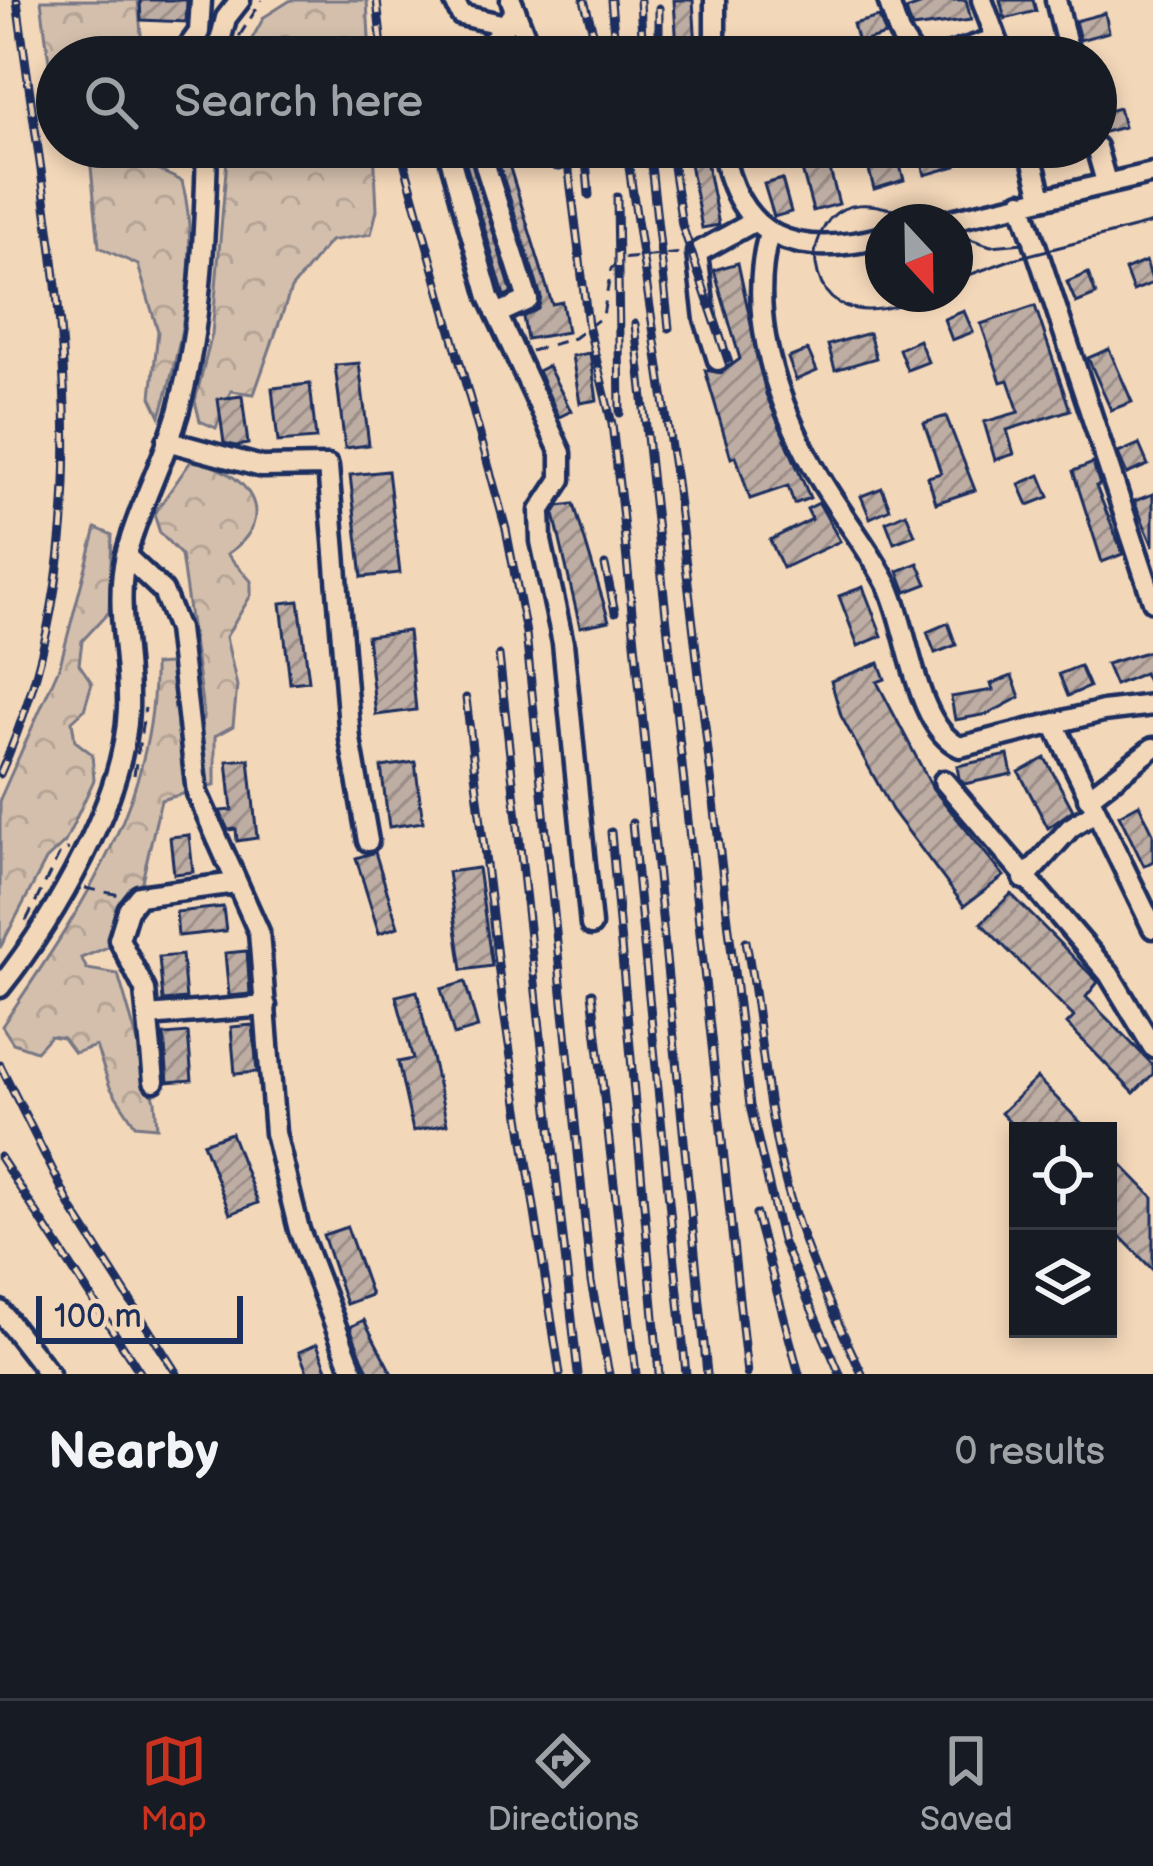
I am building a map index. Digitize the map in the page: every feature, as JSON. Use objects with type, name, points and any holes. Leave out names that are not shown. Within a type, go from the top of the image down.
[{"type":"street","points":[[196,36],[201,0]]},
{"type":"street","points":[[218,36],[240,0]]},
{"type":"street","points":[[454,0],[460,15],[510,12]]},
{"type":"street","points":[[715,0],[715,36]]},
{"type":"street","points":[[888,0],[900,36]]},
{"type":"street","points":[[982,0],[994,36]]},
{"type":"street","points":[[1056,0],[1065,36]]},
{"type":"street","points":[[0,987],[18,965],[85,845],[106,798],[126,729],[121,595],[126,556],[167,441],[192,347],[205,168]]},
{"type":"street","points":[[452,168],[497,314],[563,469],[540,511],[562,644],[591,925]]},
{"type":"street","points":[[486,168],[528,300],[497,314]]},
{"type":"street","points":[[725,168],[728,184],[762,227],[828,248],[865,241]]},
{"type":"street","points":[[1034,168],[1042,197]]},
{"type":"street","points":[[1102,168],[1106,182]]},
{"type":"street","points":[[973,214],[1153,173]]},
{"type":"street","points":[[1021,202],[1153,601]]},
{"type":"street","points":[[718,361],[705,319],[697,253],[762,227]]},
{"type":"street","points":[[762,227],[759,302],[772,372],[818,476],[888,586],[935,730],[961,748],[1103,711],[1153,705]]},
{"type":"street","points":[[167,441],[262,467],[328,466],[350,739],[368,841]]},
{"type":"street","points":[[126,556],[163,591],[178,628],[197,793],[259,932],[275,1133],[299,1230],[354,1374]]},
{"type":"street","points":[[1054,726],[1153,928]]},
{"type":"street","points":[[1024,879],[1091,805],[1153,748]]},
{"type":"street","points":[[944,781],[1109,974],[1153,1047]]},
{"type":"street","points":[[154,1081],[145,990],[119,940],[128,910],[139,896],[236,883]]},
{"type":"street","points":[[148,1016],[266,1006]]},
{"type":"street","points":[[0,1311],[49,1374]]},
{"type":"path","points":[[240,36],[262,0]]},
{"type":"path","points":[[518,355],[574,338],[598,320],[611,269],[620,259],[697,253]]},
{"type":"path","points":[[129,789],[142,748],[145,694]]},
{"type":"path","points":[[17,936],[61,850],[85,845]]},
{"type":"path","points":[[92,873],[86,887],[110,895]]},
{"type":"green space","points":[[41,0],[138,0],[141,36],[46,36]]},
{"type":"green space","points":[[291,0],[367,0],[369,36],[254,36],[264,17]]},
{"type":"green space","points":[[91,168],[153,168],[182,181],[189,269],[175,360],[160,416],[151,397],[158,331],[138,265],[99,247]]},
{"type":"green space","points":[[226,168],[375,168],[377,210],[371,234],[330,241],[291,289],[254,394],[231,391],[216,428],[200,421],[195,401],[212,334]]},
{"type":"green space","points":[[191,461],[227,473],[251,496],[255,510],[244,540],[227,554],[251,581],[251,595],[226,637],[237,686],[233,726],[215,736],[215,785],[161,800],[142,881],[118,904],[108,947],[81,958],[87,969],[118,974],[155,1101],[157,1127],[135,1125],[110,1087],[96,1046],[74,1053],[63,1038],[50,1036],[36,1051],[13,1043],[2,1026],[83,900],[127,811],[151,716],[154,665],[168,664],[177,677],[177,728],[195,729],[204,717],[181,555],[160,533],[154,514]]},
{"type":"green space","points":[[96,528],[112,535],[109,612],[82,641],[79,664],[92,683],[84,710],[72,721],[75,741],[92,754],[94,780],[65,842],[46,860],[0,948],[0,799],[60,665]]},
{"type":"building","points":[[140,0],[187,0],[186,22],[141,20]]},
{"type":"building","points":[[674,0],[693,0],[695,36],[676,36]]},
{"type":"building","points":[[933,0],[966,0],[971,20],[912,28],[906,10]]},
{"type":"building","points":[[1000,0],[1033,0],[1036,11],[1005,19]]},
{"type":"building","points":[[1105,13],[1109,32],[1079,36],[1075,21]]},
{"type":"building","points":[[879,17],[886,35],[856,36],[853,24]]},
{"type":"building","points":[[1117,109],[1124,127],[1117,129]]},
{"type":"building","points":[[467,168],[474,168],[512,293],[504,296]]},
{"type":"building","points":[[500,168],[510,168],[552,304],[562,302],[567,332],[527,339],[523,317],[538,309],[541,297]]},
{"type":"building","points":[[691,168],[708,168],[719,225],[702,228]]},
{"type":"building","points":[[802,168],[830,168],[839,204],[813,211]]},
{"type":"building","points":[[901,168],[904,180],[874,189],[869,170]]},
{"type":"building","points":[[923,168],[949,168],[925,175]]},
{"type":"building","points":[[782,179],[791,212],[774,217],[764,184]]},
{"type":"building","points":[[1146,261],[1153,283],[1133,291],[1125,270]]},
{"type":"building","points":[[738,263],[766,394],[810,498],[794,504],[788,486],[750,499],[736,456],[731,458],[705,370],[721,373],[740,359],[714,270]]},
{"type":"building","points":[[1088,273],[1096,295],[1076,303],[1067,282]]},
{"type":"building","points":[[1035,306],[1070,410],[1007,430],[1014,454],[995,460],[984,422],[1019,412],[1008,380],[1001,382],[981,324]]},
{"type":"building","points":[[964,312],[973,332],[952,340],[944,319]]},
{"type":"building","points":[[869,333],[876,358],[835,370],[828,345]]},
{"type":"building","points":[[919,340],[928,362],[907,370],[899,349]]},
{"type":"building","points":[[1109,349],[1132,402],[1111,410],[1088,358]]},
{"type":"building","points":[[808,350],[817,371],[796,380],[788,358]]},
{"type":"building","points":[[590,353],[597,400],[580,403],[572,356]]},
{"type":"building","points":[[359,363],[369,445],[345,448],[335,365]]},
{"type":"building","points":[[548,366],[571,411],[559,417],[538,371]]},
{"type":"building","points":[[310,384],[316,439],[278,442],[272,388]]},
{"type":"building","points":[[242,396],[248,444],[236,446],[224,443],[218,399]]},
{"type":"building","points":[[946,416],[975,490],[936,503],[928,477],[941,473],[924,423]]},
{"type":"building","points":[[1139,444],[1148,465],[1127,474],[1118,453]]},
{"type":"building","points":[[1093,463],[1100,485],[1096,486],[1123,554],[1102,562],[1073,471]]},
{"type":"building","points":[[388,471],[400,573],[362,577],[350,475]]},
{"type":"building","points":[[1040,475],[1049,497],[1028,505],[1019,484]]},
{"type":"building","points":[[882,488],[890,509],[870,518],[861,496]]},
{"type":"building","points":[[1153,494],[1153,546],[1134,501]]},
{"type":"building","points":[[819,503],[840,541],[783,568],[770,540],[812,519],[807,509]]},
{"type":"building","points":[[574,504],[609,621],[580,627],[554,514],[559,506]]},
{"type":"building","points":[[906,513],[915,535],[894,543],[886,522]]},
{"type":"building","points":[[918,563],[927,584],[906,592],[898,571]]},
{"type":"building","points":[[863,587],[882,636],[858,646],[839,596]]},
{"type":"building","points":[[299,601],[309,681],[290,683],[281,603]]},
{"type":"building","points":[[948,623],[956,645],[935,653],[927,632]]},
{"type":"building","points":[[408,631],[416,710],[376,715],[367,636]]},
{"type":"building","points":[[1153,650],[1153,692],[1144,673],[1115,685],[1106,664]]},
{"type":"building","points":[[879,663],[885,679],[877,682],[933,789],[1004,876],[964,906],[892,810],[841,716],[831,681]]},
{"type":"building","points":[[1080,666],[1089,687],[1068,696],[1059,674]]},
{"type":"building","points":[[1012,676],[1020,697],[988,714],[955,720],[951,697],[993,690],[991,684]]},
{"type":"building","points":[[1008,755],[1012,774],[964,784],[959,778],[957,766]]},
{"type":"building","points":[[1045,758],[1073,810],[1048,828],[1019,772]]},
{"type":"building","points":[[249,759],[257,838],[237,841],[236,829],[228,830],[220,811],[232,810],[227,761]]},
{"type":"building","points":[[415,762],[423,822],[389,827],[381,767]]},
{"type":"building","points":[[1139,804],[1153,833],[1153,861],[1144,866],[1119,815]]},
{"type":"building","points":[[189,835],[193,872],[174,874],[170,837]]},
{"type":"building","points":[[375,852],[398,927],[379,933],[356,858]]},
{"type":"building","points":[[478,868],[492,966],[462,970],[448,872]]},
{"type":"building","points":[[1011,894],[1098,982],[1086,997],[1153,1065],[1153,1074],[1134,1093],[1067,1024],[1074,1017],[981,923]]},
{"type":"building","points":[[223,907],[226,931],[178,936],[176,912]]},
{"type":"building","points":[[247,951],[250,994],[229,996],[225,953]]},
{"type":"building","points":[[182,955],[186,999],[163,1001],[159,957]]},
{"type":"building","points":[[465,982],[478,1028],[454,1035],[441,989]]},
{"type":"building","points":[[417,991],[447,1124],[413,1131],[398,1062],[413,1059],[396,996]]},
{"type":"building","points":[[253,1025],[257,1072],[235,1074],[231,1027]]},
{"type":"building","points":[[188,1033],[192,1080],[168,1082],[164,1035]]},
{"type":"building","points":[[1037,1078],[1080,1122],[1010,1122],[1001,1113]]},
{"type":"building","points":[[231,1133],[258,1203],[230,1214],[203,1143]]},
{"type":"building","points":[[1117,1160],[1153,1197],[1153,1270],[1117,1233]]},
{"type":"building","points":[[347,1227],[371,1295],[346,1304],[323,1235]]},
{"type":"building","points":[[364,1320],[392,1374],[370,1374],[350,1327]]},
{"type":"building","points":[[317,1344],[329,1374],[308,1374],[299,1352]]},
{"type":"tram line","points":[[865,205],[844,208],[832,217],[815,253],[827,293],[839,303],[865,310]]},
{"type":"tram line","points":[[973,273],[1153,223]]},
{"type":"tram line","points":[[973,240],[991,246],[1024,243]]},
{"type":"railway","points":[[17,0],[36,134]]},
{"type":"railway","points":[[377,0],[381,36]]},
{"type":"railway","points":[[584,0],[594,36]]},
{"type":"railway","points":[[611,0],[614,36]]},
{"type":"railway","points":[[640,0],[642,36]]},
{"type":"railway","points":[[659,8],[659,36]]},
{"type":"railway","points":[[0,774],[35,678],[56,582],[65,486],[57,294],[41,168]]},
{"type":"railway","points":[[406,168],[506,529],[526,633],[591,1282],[609,1374]]},
{"type":"railway","points":[[569,168],[588,325],[612,424],[622,510],[707,1374]]},
{"type":"railway","points":[[587,168],[589,195]]},
{"type":"railway","points":[[629,168],[676,481],[750,1106],[782,1241],[840,1374]]},
{"type":"railway","points":[[651,168],[669,328]]},
{"type":"railway","points":[[673,168],[682,225],[729,363]]},
{"type":"railway","points":[[617,197],[620,413]]},
{"type":"railway","points":[[635,324],[747,1374]]},
{"type":"railway","points":[[605,565],[615,612]]},
{"type":"railway","points":[[499,655],[578,1374]]},
{"type":"railway","points":[[466,698],[503,1006],[560,1374]]},
{"type":"railway","points":[[632,823],[686,1374]]},
{"type":"railway","points":[[611,832],[659,1374]]},
{"type":"railway","points":[[746,941],[768,1098],[785,1179],[813,1265],[862,1374]]},
{"type":"railway","points":[[592,993],[636,1374]]},
{"type":"railway","points":[[0,1065],[72,1209],[177,1374]]},
{"type":"railway","points":[[0,1157],[141,1374]]},
{"type":"railway","points":[[756,1214],[799,1374]]}]
